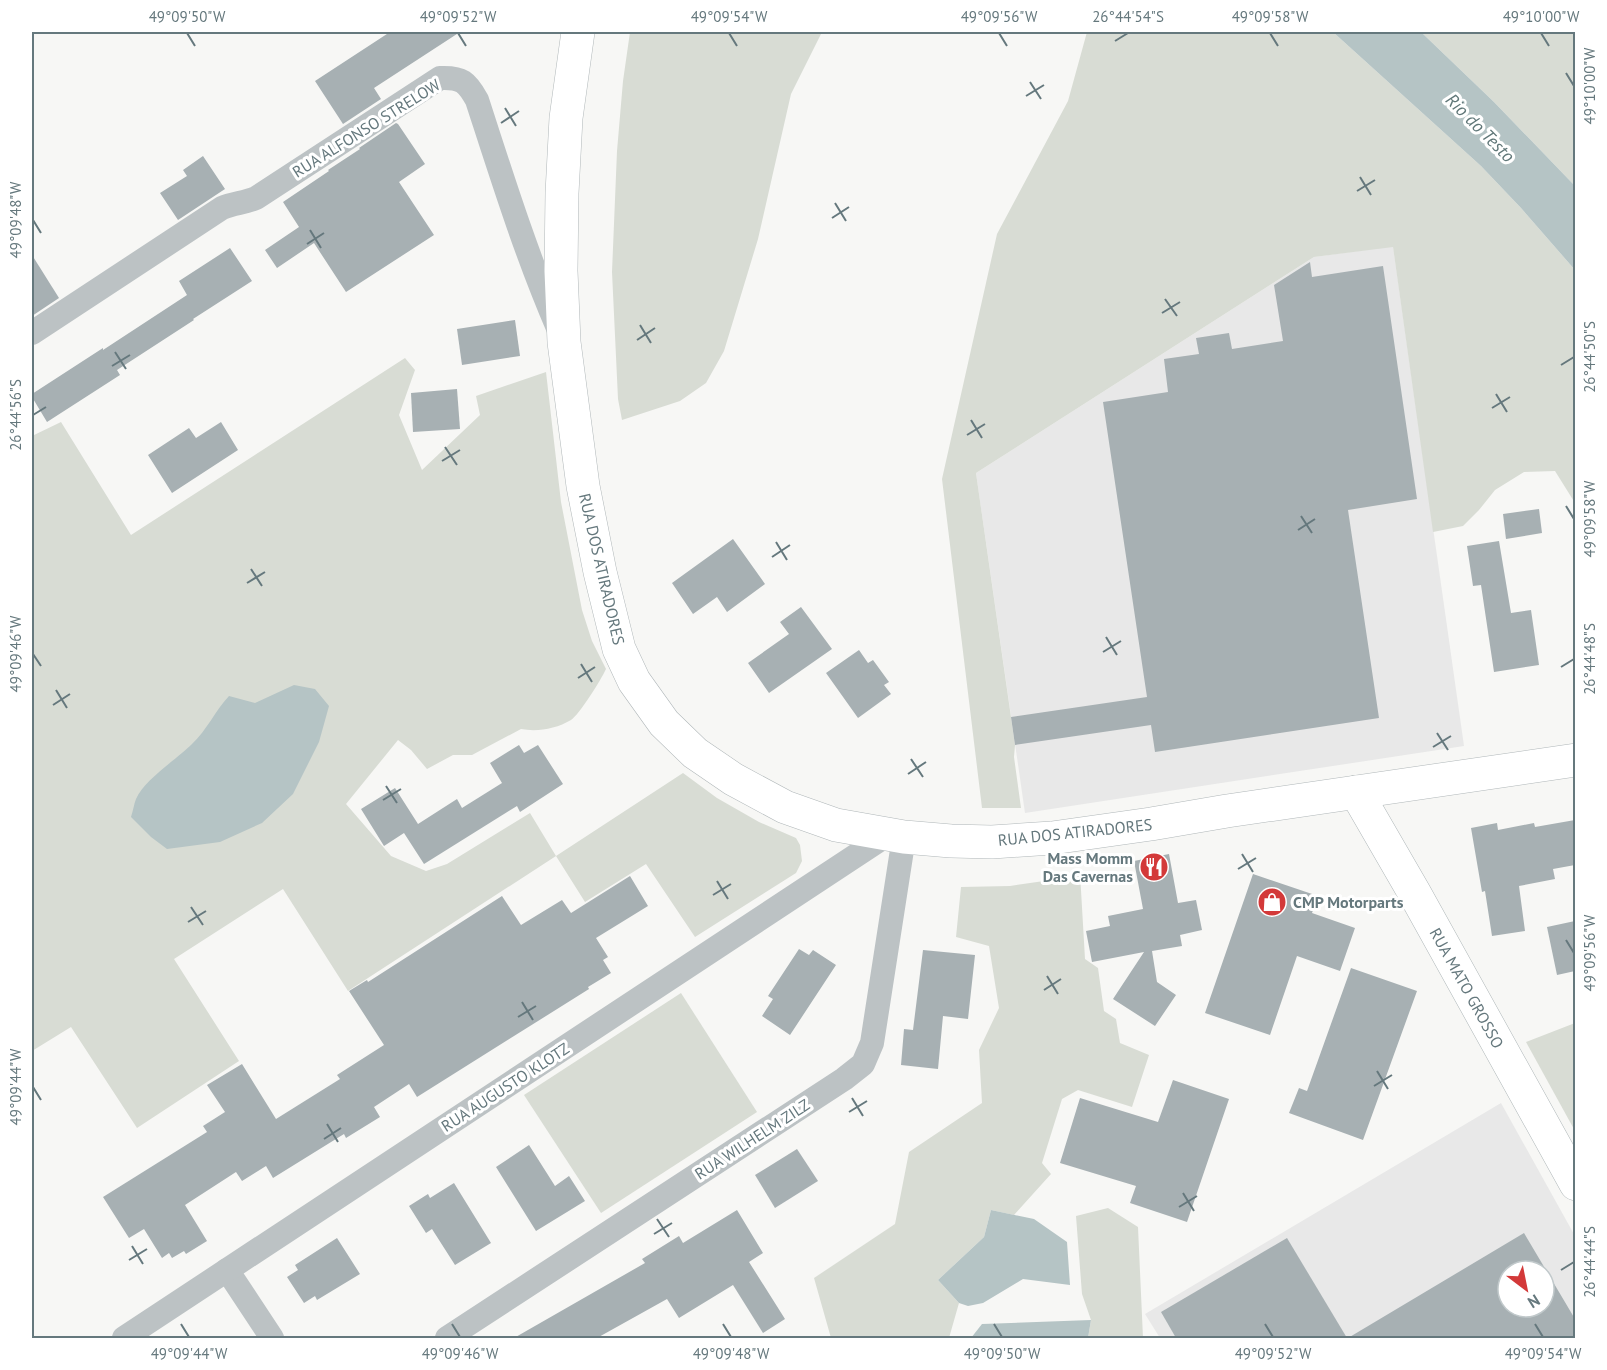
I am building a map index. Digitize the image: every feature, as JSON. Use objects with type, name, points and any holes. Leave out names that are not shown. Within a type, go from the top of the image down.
[{"type":"main road","name":"RUA DOS ATIRADORES","points":[[578,32],[566,118],[561,271],[564,342],[583,486],[600,572],[619,649],[634,681],[664,723],[695,753],[733,779],[785,807],[836,825],[896,836],[992,842],[1052,838],[1575,760]]},
{"type":"main road","name":"RUA MATO GROSSO","points":[[1356,792],[1575,1184]]},
{"type":"street","name":"RUA ALFONSO STRELOW","points":[[32,333],[222,208],[256,198],[440,78],[454,77],[468,85],[477,100],[523,240],[564,342]]},
{"type":"street","name":"RUA AUGUSTO KLOTZ","points":[[124,1338],[896,836]]},
{"type":"street","name":"RUA WILHELM ZILZ","points":[[447,1338],[834,1086],[862,1064],[872,1043],[896,836]]},
{"type":"street","points":[[227,1270],[272,1338]]},
{"type":"shaded area","points":[[630,32],[822,32],[791,94],[758,239],[724,351],[706,383],[680,401],[622,420],[618,399],[612,272],[617,151]]},
{"type":"shaded area","points":[[1087,32],[1333,32],[1481,166],[1575,270],[1575,503],[1555,471],[1524,472],[1495,490],[1463,526],[1433,532],[1393,247],[1314,257],[976,473],[1015,745],[1014,757],[1021,808],[982,808],[942,479],[997,234],[1068,101]]},
{"type":"shaded area","points":[[1421,32],[1575,32],[1575,186],[1494,102]]},
{"type":"shaded area","points":[[1393,246],[1464,746],[1025,813],[976,473],[1314,257]]},
{"type":"shaded area","points":[[405,358],[415,370],[399,415],[422,470],[480,415],[476,396],[546,372],[561,502],[582,610],[592,641],[606,669],[579,711],[571,720],[559,726],[540,730],[521,729],[472,755],[453,755],[427,769],[411,750],[398,740],[346,804],[391,856],[426,871],[447,864],[530,813],[556,856],[348,991],[283,889],[174,959],[239,1061],[137,1128],[71,1027],[32,1051],[32,436],[61,422],[131,535]]},
{"type":"shaded area","points":[[683,773],[717,798],[759,822],[796,838],[800,845],[802,861],[796,873],[695,937],[646,864],[585,902],[556,856]]},
{"type":"shaded area","points":[[1080,873],[1085,959],[1098,968],[1104,1011],[1116,1019],[1120,1043],[1149,1055],[1132,1107],[1078,1090],[1062,1099],[1042,1163],[1051,1174],[1014,1215],[991,1210],[984,1237],[938,1280],[959,1303],[949,1338],[831,1338],[814,1278],[895,1224],[909,1152],[982,1103],[979,1050],[999,1008],[989,946],[956,937],[961,887],[1010,886]]},
{"type":"shaded area","points":[[681,993],[757,1112],[601,1213],[524,1095]]},
{"type":"shaded area","points":[[1576,1023],[1575,1131],[1526,1042]]},
{"type":"shaded area","points":[[1501,1103],[1575,1236],[1575,1338],[1160,1338],[1145,1314]]},
{"type":"shaded area","points":[[1108,1208],[1138,1227],[1143,1338],[1088,1338],[1091,1320],[1082,1294],[1076,1216]]},
{"type":"water","name":"Rio do Testo","points":[[1333,32],[1421,32],[1494,102],[1575,186],[1575,270],[1481,166]]},
{"type":"water","points":[[294,685],[315,689],[329,706],[319,742],[293,794],[262,823],[220,842],[167,849],[131,817],[136,799],[146,784],[197,739],[229,696],[255,703]]},
{"type":"water","points":[[991,1210],[1034,1219],[1067,1242],[1070,1285],[1023,1279],[983,1303],[968,1306],[959,1303],[938,1280],[984,1237]]},
{"type":"water","points":[[1091,1320],[1088,1338],[971,1338],[982,1324]]},
{"type":"building","points":[[390,32],[460,32],[374,88],[381,99],[343,124],[315,81]]},
{"type":"building","points":[[396,123],[425,164],[399,182],[434,235],[346,292],[314,243],[277,268],[265,250],[299,227],[283,202]]},
{"type":"building","points":[[203,156],[225,189],[178,220],[160,193],[187,176],[183,170]]},
{"type":"building","points":[[230,248],[252,281],[117,370],[120,375],[47,422],[32,394],[187,295],[179,281]]},
{"type":"building","points":[[32,255],[59,298],[32,316]]},
{"type":"building","points":[[1310,262],[1312,277],[1383,266],[1417,499],[1348,510],[1379,718],[1155,752],[1151,725],[1015,745],[1011,717],[1147,697],[1103,402],[1168,392],[1164,359],[1199,354],[1196,338],[1229,333],[1232,349],[1283,341],[1274,285]]},
{"type":"building","points":[[515,320],[520,356],[462,365],[457,329]]},
{"type":"building","points":[[457,389],[460,429],[413,432],[411,393]]},
{"type":"building","points":[[221,422],[238,450],[172,493],[148,455],[189,428],[196,438]]},
{"type":"building","points":[[1539,509],[1542,533],[1506,539],[1503,514]]},
{"type":"building","points":[[733,539],[765,584],[727,612],[717,597],[693,614],[672,583]]},
{"type":"building","points":[[1499,541],[1511,613],[1531,610],[1539,665],[1494,672],[1481,585],[1473,586],[1467,546]]},
{"type":"building","points":[[801,607],[832,649],[769,693],[748,663],[789,634],[780,622]]},
{"type":"building","points":[[859,650],[868,663],[873,660],[889,682],[884,685],[891,694],[858,718],[826,673]]},
{"type":"building","points":[[519,745],[524,753],[538,745],[563,784],[520,812],[517,806],[424,864],[404,833],[384,846],[361,809],[395,788],[418,824],[457,799],[462,808],[502,783],[490,763]]},
{"type":"building","points":[[1575,820],[1575,865],[1553,869],[1555,879],[1519,886],[1525,931],[1492,936],[1471,828],[1497,823],[1498,830],[1534,823],[1535,827]]},
{"type":"building","points":[[1169,854],[1178,903],[1196,900],[1202,930],[1180,935],[1182,946],[1152,951],[1157,982],[1176,995],[1155,1026],[1113,999],[1144,952],[1092,962],[1086,931],[1110,926],[1108,916],[1143,909],[1134,861]]},
{"type":"building","points":[[1253,874],[1318,896],[1312,913],[1355,928],[1340,971],[1297,956],[1270,1035],[1205,1013]]},
{"type":"building","points":[[630,876],[648,906],[596,938],[608,957],[603,960],[611,973],[588,987],[589,989],[417,1097],[409,1084],[374,1107],[380,1117],[346,1138],[344,1134],[273,1178],[266,1166],[242,1181],[236,1172],[185,1205],[207,1241],[186,1254],[184,1251],[172,1258],[169,1253],[162,1258],[144,1229],[129,1238],[103,1197],[207,1132],[203,1126],[225,1112],[207,1085],[242,1064],[276,1119],[340,1079],[337,1075],[384,1045],[349,991],[367,980],[368,982],[502,896],[521,925],[562,900],[571,913]]},
{"type":"building","points":[[1575,921],[1575,971],[1557,975],[1547,927]]},
{"type":"building","points":[[799,949],[809,955],[813,950],[836,965],[790,1035],[762,1016],[773,999],[768,996]]},
{"type":"building","points":[[923,950],[975,955],[968,1019],[943,1016],[938,1069],[901,1065],[904,1029],[913,1030]]},
{"type":"building","points":[[1351,968],[1417,991],[1363,1140],[1289,1113],[1299,1088],[1307,1091]]},
{"type":"building","points":[[1173,1080],[1229,1099],[1187,1222],[1130,1203],[1136,1186],[1060,1163],[1080,1098],[1158,1122]]},
{"type":"building","points":[[529,1145],[555,1186],[569,1176],[585,1201],[536,1231],[496,1167]]},
{"type":"building","points":[[797,1149],[818,1181],[775,1208],[755,1175]]},
{"type":"building","points":[[454,1183],[491,1243],[455,1265],[432,1229],[426,1233],[409,1206],[428,1194],[430,1198]]},
{"type":"building","points":[[737,1210],[763,1253],[749,1262],[785,1319],[763,1333],[733,1285],[679,1318],[667,1299],[597,1338],[514,1338],[645,1263],[642,1259],[679,1236],[683,1243]]},
{"type":"building","points":[[1524,1233],[1539,1259],[1496,1259],[1496,1319],[1556,1319],[1556,1287],[1575,1319],[1575,1338],[1348,1338]]},
{"type":"building","points":[[337,1238],[360,1274],[317,1300],[315,1296],[304,1303],[287,1277],[298,1270],[295,1265]]},
{"type":"building","points":[[1287,1238],[1347,1338],[1176,1338],[1161,1312]]},
{"type":"place","name":"Mass Momm Das Cavernas","points":[[1154,867]]},
{"type":"place","name":"CMP Motorparts","points":[[1272,902]]}]
